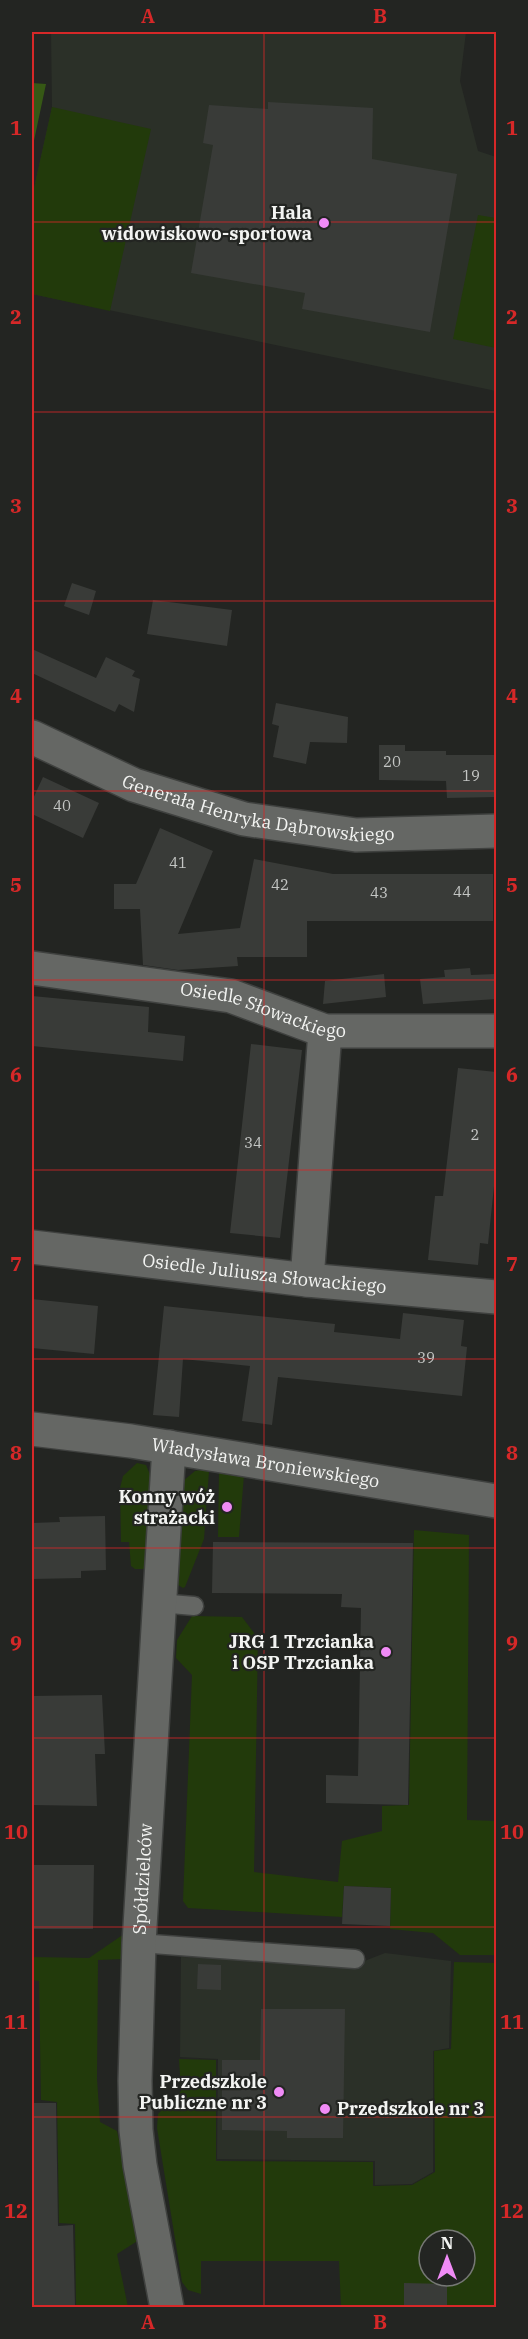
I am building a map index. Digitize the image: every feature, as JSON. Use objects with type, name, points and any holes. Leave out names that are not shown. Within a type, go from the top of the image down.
[{"type":"street","name":"Generała Henryka Dąbrowskiego","points":[[32,736],[134,785],[244,819],[356,835],[496,831]]},
{"type":"street","name":"Osiedle Słowackiego","points":[[32,968],[231,996],[325,1031],[496,1031]]},
{"type":"street","points":[[307,1280],[325,1031]]},
{"type":"street","name":"Osiedle Juliusza Słowackiego","points":[[32,1247],[307,1280],[496,1297]]},
{"type":"street","name":"Władysława Broniewskiego","points":[[32,1429],[170,1447],[496,1501]]},
{"type":"street","name":"Spółdzielców","points":[[167,2307],[140,2165],[136,2130],[139,1943],[170,1447]]},
{"type":"lane","points":[[159,1603],[194,1606]]},
{"type":"lane","points":[[139,1943],[355,1959]]},
{"type":"shaded area","points":[[51,32],[466,32],[460,81],[478,151],[496,157],[496,391],[32,294],[32,197],[52,107]]},
{"type":"shaded area","name":"Przedszkole nr 3","points":[[385,1953],[451,1961],[449,2048],[433,2051],[433,2172],[412,2184],[375,2185],[375,2161],[217,2159],[218,2059],[180,2057],[181,1957],[362,1962]]},
{"type":"green space","points":[[32,83],[46,84],[32,150]]},
{"type":"green space","points":[[52,107],[151,129],[110,311],[32,294],[32,197]]},
{"type":"green space","points":[[478,215],[496,218],[496,348],[453,339]]},
{"type":"green space","points":[[137,1463],[146,1465],[151,1477],[148,1565],[143,1569],[135,1569],[131,1566],[129,1542],[121,1542],[120,1488],[123,1476]]},
{"type":"green space","points":[[195,1471],[209,1471],[204,1539],[183,1588],[178,1585],[175,1578],[183,1481]]},
{"type":"green space","points":[[219,1472],[244,1475],[239,1537],[218,1537]]},
{"type":"green space","points":[[414,1530],[469,1535],[467,1820],[496,1821],[496,1955],[460,1955],[433,1933],[390,1929],[391,1888],[344,1886],[342,1917],[188,1908],[183,1901],[192,1675],[176,1658],[177,1640],[192,1616],[242,1617],[258,1638],[254,1872],[338,1882],[342,1841],[382,1831],[382,1806],[409,1805]]},
{"type":"green space","points":[[124,1934],[124,1959],[98,1960],[97,2079],[100,2122],[117,2131],[136,2216],[139,2240],[117,2254],[128,2307],[76,2307],[75,2224],[59,2223],[57,2102],[41,2100],[39,1981],[32,1980],[32,1957],[89,1958]]},
{"type":"green space","points":[[454,1962],[496,1963],[496,2307],[341,2307],[339,2261],[201,2261],[201,2294],[188,2290],[182,2282],[157,2128],[158,2114],[181,2091],[179,2059],[216,2060],[216,2161],[373,2162],[373,2186],[412,2185],[435,2172],[434,2051],[451,2049]]},
{"type":"building","name":"Hala widowiskowo-sportowa","points":[[268,102],[373,108],[372,159],[457,174],[430,332],[302,309],[305,293],[191,273],[213,145],[203,143],[209,105],[268,109]]},
{"type":"building","points":[[72,583],[96,591],[89,615],[64,606]]},
{"type":"building","points":[[153,600],[232,610],[227,646],[147,634]]},
{"type":"building","points":[[32,649],[96,678],[106,657],[135,671],[132,676],[140,679],[134,712],[119,704],[115,712],[32,673]]},
{"type":"building","points":[[276,703],[348,717],[347,743],[310,742],[306,764],[273,757],[279,726],[272,724]]},
{"type":"building","points":[[379,745],[405,745],[405,751],[446,751],[446,755],[496,755],[496,797],[447,798],[446,781],[379,780]]},
{"type":"building","points":[[43,777],[99,803],[83,838],[32,814],[32,801]]},
{"type":"building","points":[[160,828],[213,851],[178,934],[240,928],[254,859],[333,874],[493,874],[493,921],[307,921],[307,957],[237,957],[238,966],[178,970],[143,965],[140,909],[114,909],[114,884],[136,884]]},
{"type":"building","points":[[470,968],[471,975],[496,974],[496,999],[423,1004],[420,979],[445,977],[444,970]]},
{"type":"building","points":[[384,974],[386,997],[323,1004],[325,981]]},
{"type":"building","points":[[32,996],[149,1007],[148,1032],[185,1036],[183,1061],[32,1046]]},
{"type":"building","points":[[251,1044],[302,1050],[280,1238],[230,1233]]},
{"type":"building","points":[[458,1068],[496,1072],[496,1167],[488,1244],[480,1243],[478,1265],[428,1260],[435,1196],[443,1196]]},
{"type":"building","points":[[32,1299],[98,1306],[94,1354],[32,1348]]},
{"type":"building","points":[[164,1306],[335,1324],[334,1332],[400,1339],[403,1313],[464,1320],[461,1346],[467,1347],[462,1396],[278,1377],[272,1425],[242,1421],[250,1366],[183,1359],[179,1417],[153,1415]]},
{"type":"building","points":[[105,1516],[106,1570],[81,1571],[81,1578],[32,1579],[32,1523],[60,1522],[59,1517]]},
{"type":"building","name":"JRG 1 Trzcianka i OSP Trzcianka","points":[[213,1542],[413,1543],[408,1805],[326,1803],[326,1775],[358,1776],[361,1608],[341,1607],[342,1594],[212,1593]]},
{"type":"building","points":[[102,1695],[105,1754],[95,1754],[97,1806],[32,1805],[32,1696]]},
{"type":"building","points":[[32,1865],[94,1865],[93,1929],[32,1929]]},
{"type":"building","points":[[344,1886],[391,1888],[390,1926],[342,1924]]},
{"type":"building","points":[[198,1964],[221,1965],[221,1990],[197,1989]]},
{"type":"building","points":[[261,2009],[345,2009],[343,2138],[287,2138],[287,2131],[222,2130],[222,2060],[260,2060]]},
{"type":"building","points":[[32,2103],[56,2103],[58,2226],[73,2225],[75,2307],[32,2307]]},
{"type":"building","points":[[404,2283],[417,2283],[417,2288],[447,2288],[447,2307],[404,2307]]},
{"type":"place","name":"Hala widowiskowo-sportowa","points":[[324,223]]},
{"type":"place","name":"Konny wóż strażacki","points":[[227,1507]]},
{"type":"place","name":"JRG 1 Trzcianka i OSP Trzcianka","points":[[386,1652]]},
{"type":"place","name":"Przedszkole Publiczne nr 3","points":[[279,2092]]},
{"type":"place","name":"Przedszkole nr 3","points":[[325,2109]]}]
